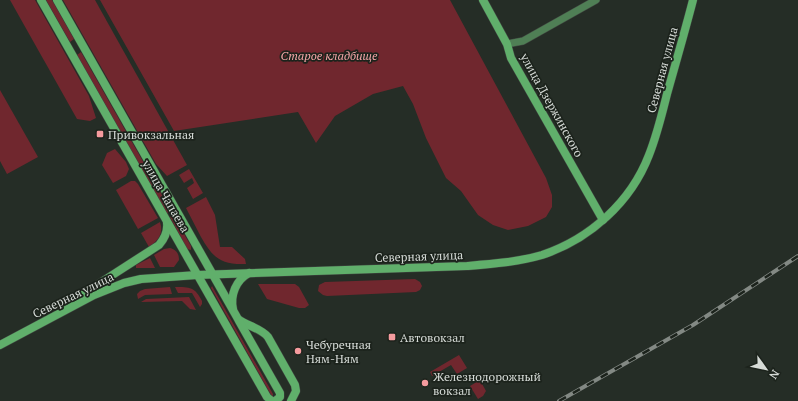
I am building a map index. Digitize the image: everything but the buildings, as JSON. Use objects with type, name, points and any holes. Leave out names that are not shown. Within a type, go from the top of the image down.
[{"type":"main road","name":"улица Чапаева","points":[[41,0],[197,275],[271,400],[279,399],[280,393],[57,0]]},
{"type":"main road","name":"улица Дзержинского","points":[[483,0],[507,44],[511,58],[603,220]]},
{"type":"main road","name":"Северная улица","points":[[0,345],[94,295],[124,284],[152,278],[249,273],[437,268],[511,262],[543,254],[568,244],[584,235],[615,210],[640,174],[649,156],[657,131],[693,0]]},
{"type":"main road","points":[[69,50],[81,43]]},
{"type":"main road","points":[[14,338],[154,249],[163,240],[167,232],[167,222]]},
{"type":"main road","points":[[249,273],[242,277],[235,288],[232,299],[236,316],[265,333],[295,385],[296,391],[291,401]]},
{"type":"street","points":[[507,44],[523,41],[596,0]]},
{"type":"green space","points":[[10,0],[35,0],[89,96],[96,118],[90,121],[77,119]]},
{"type":"green space","points":[[46,0],[52,0],[74,39],[70,42]]},
{"type":"green space","points":[[63,0],[95,0],[187,165],[167,176],[156,164]]},
{"type":"green space","name":"Старое кладбище","points":[[100,0],[450,0],[546,178],[552,195],[552,207],[546,217],[528,226],[508,230],[493,225],[478,215],[461,191],[446,178],[426,138],[413,104],[403,86],[373,94],[335,116],[316,143],[298,112],[174,131]]},
{"type":"green space","points":[[81,52],[171,211],[167,213],[77,55]]},
{"type":"green space","points":[[0,90],[38,157],[7,174],[0,161]]},
{"type":"green space","points":[[115,149],[126,162],[129,169],[126,176],[113,183],[102,165],[107,153]]},
{"type":"green space","points":[[189,169],[203,193],[193,199],[187,188],[194,183],[192,178],[184,183],[179,175]]},
{"type":"green space","points":[[131,181],[135,181],[138,184],[158,218],[138,229],[116,190]]},
{"type":"green space","points":[[206,197],[215,215],[220,247],[232,247],[245,259],[246,264],[230,263],[219,259],[214,255],[201,237],[186,208]]},
{"type":"green space","points":[[173,215],[191,246],[191,250],[187,249],[170,217]]},
{"type":"green space","points":[[160,222],[161,233],[155,242],[149,247],[141,233]]},
{"type":"green space","points":[[170,248],[177,252],[179,260],[174,267],[160,267],[154,255],[164,249]]},
{"type":"green space","points":[[150,258],[155,268],[136,268],[136,265]]},
{"type":"green space","points":[[415,279],[420,282],[422,286],[420,290],[416,292],[327,296],[318,291],[319,285],[325,282]]},
{"type":"green space","points":[[258,284],[295,284],[299,287],[309,305],[305,308],[299,308],[267,299]]},
{"type":"green space","points":[[212,286],[273,396],[271,395],[211,288]]},
{"type":"green space","points":[[170,287],[172,294],[145,295],[138,299],[137,294],[145,289]]},
{"type":"green space","points":[[175,287],[185,287],[194,290],[202,301],[200,307],[192,293],[178,293]]},
{"type":"green space","points":[[189,297],[196,310],[190,309],[182,301],[141,302],[146,299]]},
{"type":"green space","points":[[459,355],[467,368],[457,374],[451,365],[432,376],[430,372]]},
{"type":"green space","points":[[480,380],[486,391],[483,396],[478,399],[470,386]]},
{"type":"railway","points":[[559,401],[693,325],[798,256]]},
{"type":"place","name":"Привокзальная","points":[[100,134]]},
{"type":"place","name":"Автовокзал","points":[[392,337]]},
{"type":"place","name":"Чебуречная Ням-Ням","points":[[298,351]]},
{"type":"place","name":"Железнодорожный вокзал","points":[[425,383]]}]
